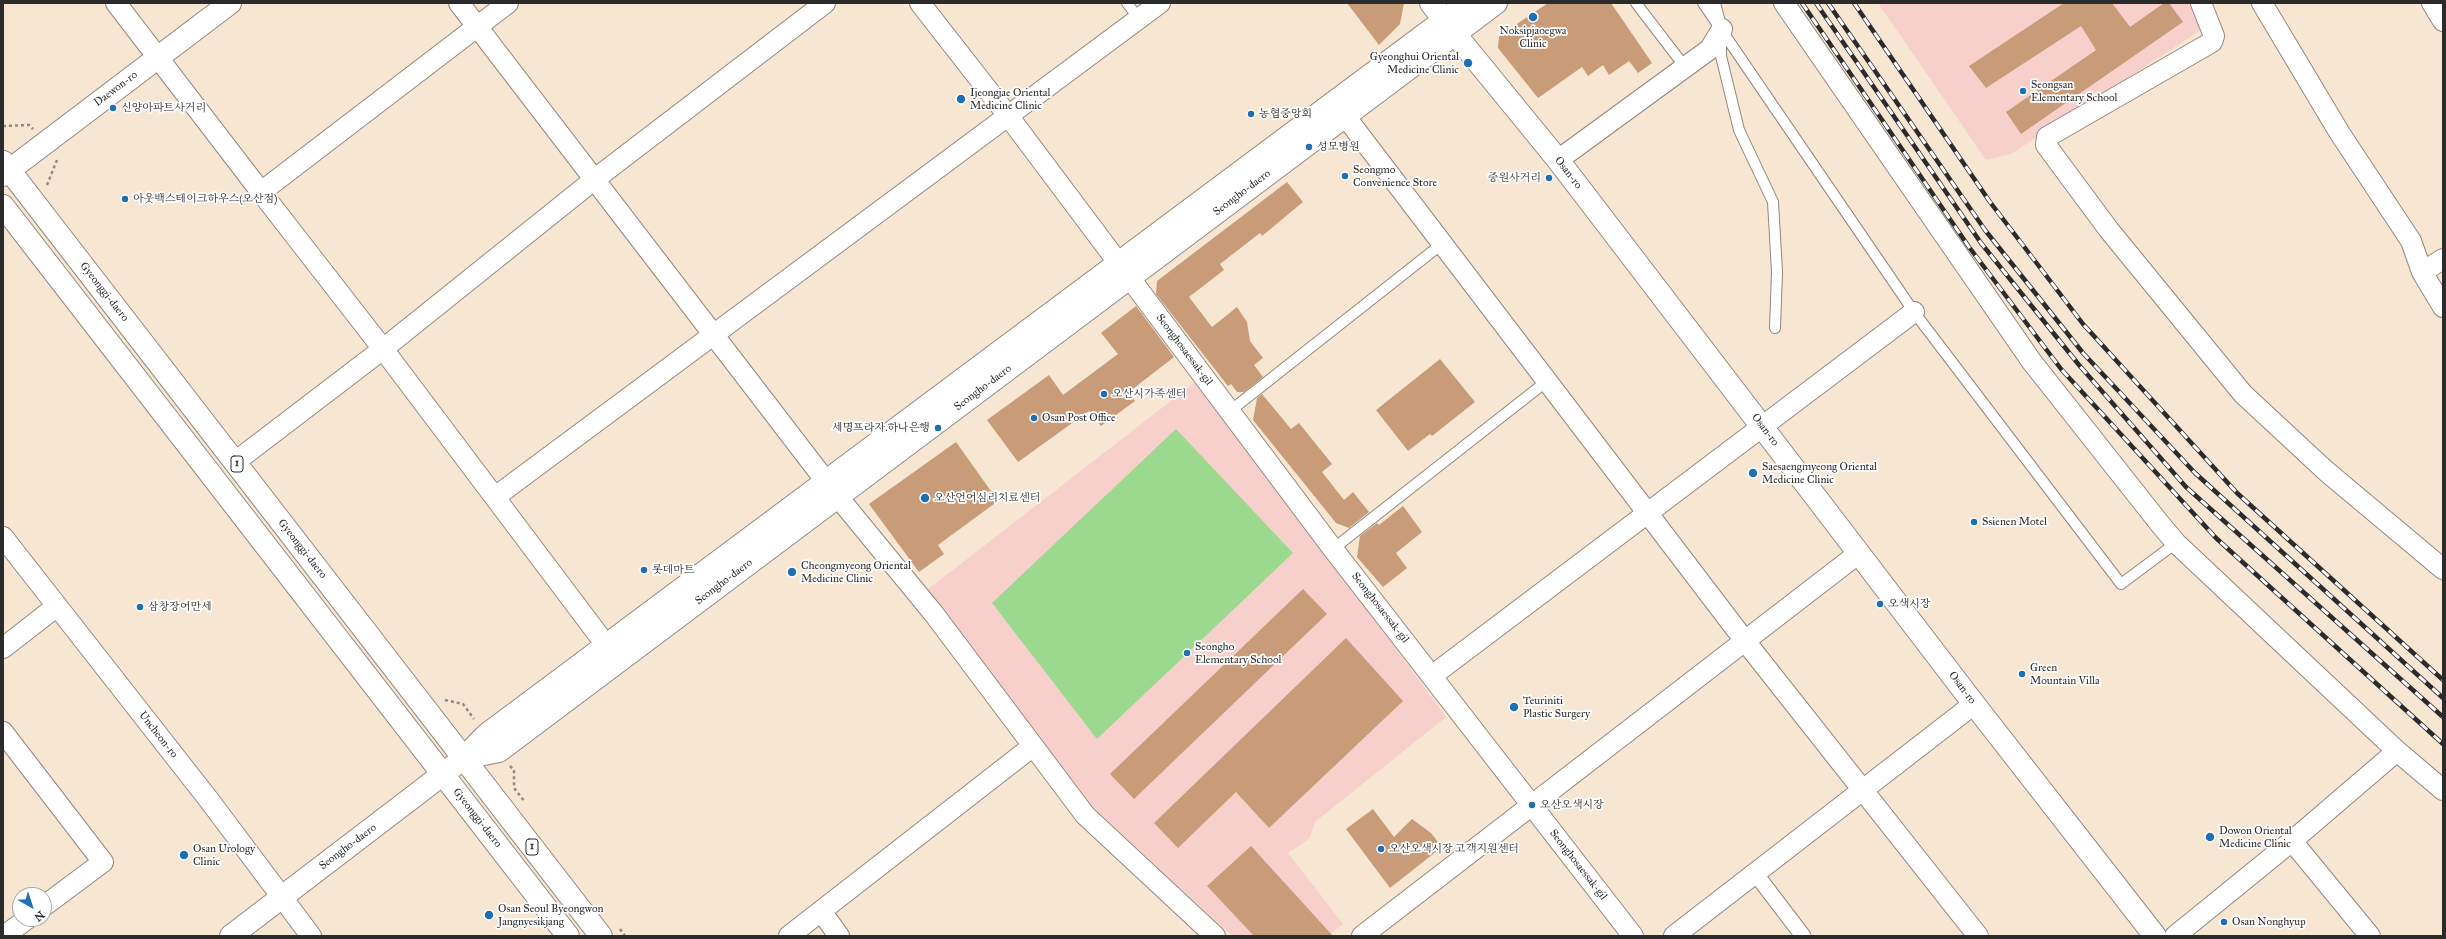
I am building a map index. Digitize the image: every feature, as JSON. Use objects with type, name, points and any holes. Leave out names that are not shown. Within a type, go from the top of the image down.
[{"type":"main road","name":"Daewon-ro","points":[[5,169],[230,3]]},
{"type":"main road","name":"Osan-ro","points":[[1431,3],[1558,160],[1974,704],[2154,936]]},
{"type":"main road","name":"Seongho-daero","points":[[1124,271],[1345,116],[1449,27],[1467,3]]},
{"type":"main road","name":"Seongho-daero","points":[[464,758],[499,751],[832,489],[1449,27],[1496,3]]},
{"type":"main road","name":"Gyeonggi-daero","points":[[5,169],[235,462],[601,936]]},
{"type":"main road","name":"Gyeonggi-daero","points":[[3,206],[568,936]]},
{"type":"main road","name":"Seongho-daero","points":[[231,936],[464,758],[486,735],[606,645],[832,489]]},
{"type":"street","points":[[116,3],[383,349],[606,645]]},
{"type":"street","points":[[459,3],[595,179],[712,335],[832,489],[934,614],[1085,815],[1215,936]]},
{"type":"street","points":[[261,192],[508,3]]},
{"type":"street","points":[[235,462],[383,349],[595,179],[826,3]]},
{"type":"street","name":"Seonghosaessak-gil","points":[[920,3],[1009,117],[1333,548],[1433,674],[1633,936]]},
{"type":"street","points":[[495,497],[712,335],[1009,117],[1160,3]]},
{"type":"street","points":[[1784,3],[2032,362],[2176,543],[2397,751],[2443,790]]},
{"type":"street","points":[[2201,3],[2214,36],[2212,42],[2047,137],[2046,145],[2109,230],[2243,394],[2326,471],[2443,569]]},
{"type":"street","points":[[2262,3],[2339,132],[2411,241],[2422,272],[2443,306]]},
{"type":"street","points":[[2432,3],[2443,20]]},
{"type":"street","points":[[1558,160],[1710,49],[1722,29]]},
{"type":"street","points":[[1345,116],[1745,640],[1978,936]]},
{"type":"street","points":[[2422,272],[2443,259]]},
{"type":"street","points":[[1433,674],[1914,312]]},
{"type":"street","name":"Uncheon-ro","points":[[3,537],[209,800],[311,936]]},
{"type":"street","points":[[1362,936],[1859,553]]},
{"type":"street","points":[[3,648],[57,606]]},
{"type":"street","points":[[1674,936],[1974,704]]},
{"type":"street","points":[[3,732],[103,862],[52,900]]},
{"type":"street","points":[[789,936],[1033,746]]},
{"type":"street","points":[[2175,936],[2292,841],[2397,751]]},
{"type":"street","points":[[2292,841],[2370,936]]},
{"type":"street","points":[[1755,873],[1803,936]]},
{"type":"street","points":[[821,911],[839,936]]},
{"type":"street","points":[[4,936],[16,927]]},
{"type":"lane","points":[[1127,3],[1139,19]]},
{"type":"lane","points":[[1636,3],[1685,67]]},
{"type":"lane","points":[[1703,3],[1914,312],[2121,584],[2176,543]]},
{"type":"lane","points":[[1715,3],[1722,29],[1721,56],[1739,130],[1773,202],[1777,272],[1775,328]]},
{"type":"lane","points":[[1230,411],[1443,244]]},
{"type":"lane","points":[[1333,548],[1547,381]]},
{"type":"shaded area","name":"Seongsan Elementary School","points":[[1878,3],[2196,3],[2204,28],[2011,154],[1986,160]]},
{"type":"shaded area","name":"Seongho Elementary School","points":[[1198,380],[1446,717],[1315,822],[1309,839],[1288,853],[1343,924],[1328,936],[1232,936],[1092,806],[927,590]]},
{"type":"green space","points":[[1176,429],[1293,553],[1097,739],[992,603]]},
{"type":"building","points":[[1347,3],[1404,3],[1400,24],[1379,45]]},
{"type":"building","points":[[1548,3],[1611,3],[1652,63],[1638,73],[1629,61],[1609,75],[1603,65],[1588,76],[1582,67],[1538,98],[1498,48],[1499,36]]},
{"type":"building","points":[[2064,3],[2112,3],[2130,27],[2164,3],[2169,3],[2183,22],[2021,134],[2006,112],[2096,50],[2081,26],[1986,88],[1969,66]]},
{"type":"building","points":[[1287,182],[1303,202],[1262,236],[1260,233],[1220,264],[1224,270],[1189,297],[1212,327],[1237,307],[1247,322],[1250,341],[1263,358],[1254,365],[1263,377],[1244,392],[1237,392],[1231,384],[1228,386],[1156,294],[1157,281]]},
{"type":"building","points":[[1136,306],[1174,357],[1129,392],[1135,401],[1101,426],[1089,411],[1018,462],[987,420],[1049,375],[1063,395],[1118,354],[1101,333]]},
{"type":"building","points":[[1440,359],[1475,402],[1432,436],[1430,434],[1408,451],[1376,410]]},
{"type":"building","points":[[1262,394],[1291,429],[1299,423],[1332,464],[1322,472],[1344,500],[1353,492],[1369,512],[1349,528],[1336,523],[1253,420],[1257,398]]},
{"type":"building","points":[[956,442],[998,501],[938,545],[944,554],[919,572],[869,504]]},
{"type":"building","points":[[1403,506],[1422,532],[1396,553],[1407,568],[1383,587],[1357,557],[1360,536],[1377,523],[1379,525]]},
{"type":"building","points":[[1303,589],[1327,614],[1134,799],[1110,774]]},
{"type":"building","points":[[1346,638],[1403,701],[1269,828],[1236,792],[1178,848],[1154,823]]},
{"type":"building","name":"오산오색시장 고객지원센터","points":[[1373,809],[1394,837],[1412,819],[1431,833],[1442,847],[1390,888],[1346,829]]},
{"type":"building","points":[[1251,846],[1333,936],[1254,936],[1207,886]]},
{"type":"railway","points":[[1802,3],[1969,247],[2061,369],[2216,538],[2443,744]]},
{"type":"railway","points":[[1816,3],[1981,243],[2079,365],[2186,487],[2443,717]]},
{"type":"railway","points":[[1828,3],[1985,230],[2083,353],[2195,473],[2443,698]]},
{"type":"railway","points":[[1854,3],[1990,202],[2083,324],[2237,493],[2443,680]]},
{"type":"place","name":"Noksipjaoegwa Clinic","points":[[1533,17]]},
{"type":"place","name":"Gyeonghui Oriental Medicine Clinic","points":[[1468,63]]},
{"type":"place","name":"Seongsan Elementary School","points":[[2023,91]]},
{"type":"place","name":"Ijeongjae Oriental Medicine Clinic","points":[[961,99]]},
{"type":"place","name":"신양아파트사거리","points":[[113,108]]},
{"type":"place","name":"농협중앙회","points":[[1251,114]]},
{"type":"place","name":"성모병원","points":[[1309,147]]},
{"type":"place","name":"Seongmo Convenience Store","points":[[1345,176]]},
{"type":"place","name":"중원사거리","points":[[1549,178]]},
{"type":"place","name":"아웃백스테이크하우스(오산점)","points":[[125,199]]},
{"type":"place","name":"오산시가족센터","points":[[1104,394]]},
{"type":"place","name":"Osan Post Office","points":[[1034,418]]},
{"type":"place","name":"세명프라자.하나은행","points":[[938,428]]},
{"type":"place","name":"Saesaengmyeong Oriental Medicine Clinic","points":[[1753,473]]},
{"type":"place","name":"오산언어심리치료센터","points":[[925,498]]},
{"type":"place","name":"Ssienen Motel","points":[[1974,522]]},
{"type":"place","name":"롯데마트","points":[[644,570]]},
{"type":"place","name":"Cheongmyeong Oriental Medicine Clinic","points":[[792,572]]},
{"type":"place","name":"오색시장","points":[[1880,604]]},
{"type":"place","name":"삼창장어만세","points":[[140,607]]},
{"type":"place","name":"Seongho Elementary School","points":[[1187,653]]},
{"type":"place","name":"Green Mountain Villa","points":[[2022,674]]},
{"type":"place","name":"Teuriniti Plastic Surgery","points":[[1514,707]]},
{"type":"place","name":"오산오색시장","points":[[1532,805]]},
{"type":"place","name":"Dowon Oriental Medicine Clinic","points":[[2210,837]]},
{"type":"place","name":"오산오색시장 고객지원센터","points":[[1381,849]]},
{"type":"place","name":"Osan Urology Clinic","points":[[184,855]]},
{"type":"place","name":"Osan Seoul Byeongwon Jangnyesikjang","points":[[489,915]]},
{"type":"place","name":"Osan Nonghyup","points":[[2224,922]]}]
